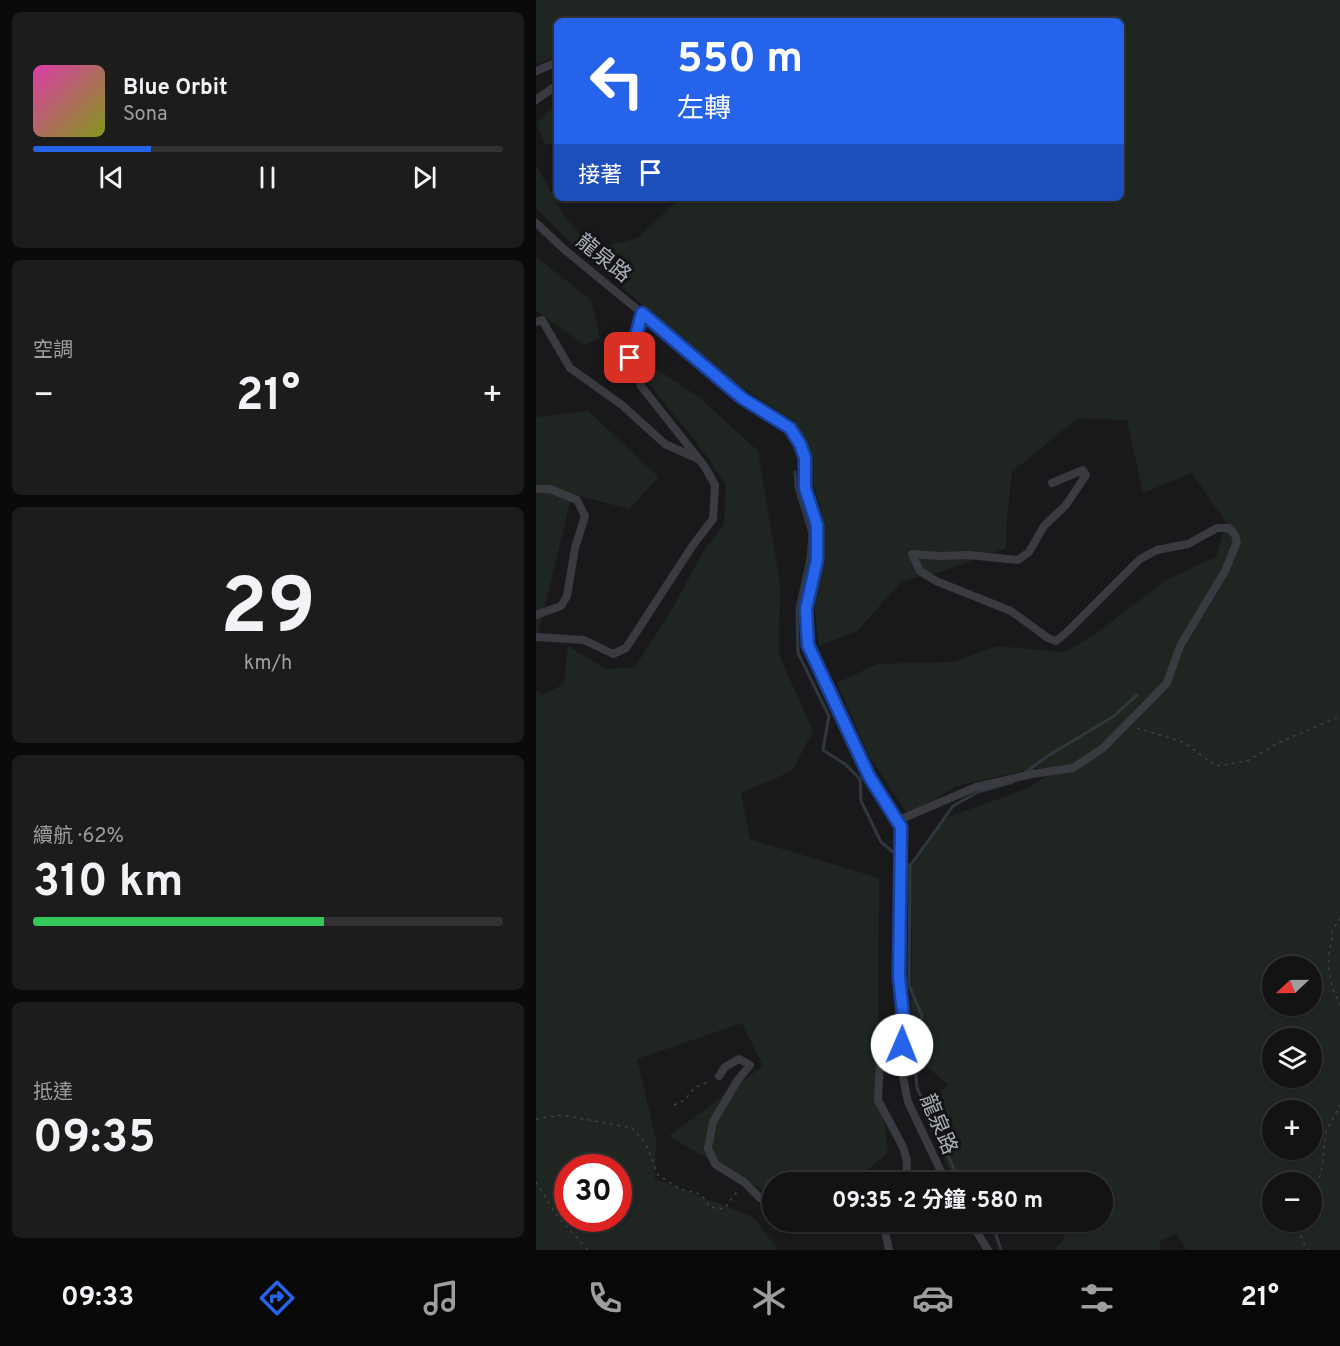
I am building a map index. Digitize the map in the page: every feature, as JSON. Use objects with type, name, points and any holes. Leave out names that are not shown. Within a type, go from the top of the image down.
[{"type":"street","points":[[536,71],[554,63]]},
{"type":"street","points":[[536,100],[554,88]]},
{"type":"street","name":"龍泉路","points":[[536,223],[565,250],[742,398],[790,428],[800,444],[805,458],[805,488],[817,525],[817,560],[806,609],[808,645],[869,776],[900,823],[899,976],[903,1014],[900,1062],[908,1101],[941,1172]]},
{"type":"street","points":[[536,637],[584,640],[613,654],[626,648],[693,545],[713,519],[715,485],[699,460],[641,386],[630,358],[642,313]]},
{"type":"street","points":[[536,322],[542,320],[570,368],[622,405],[665,444],[699,460]]},
{"type":"street","points":[[900,823],[976,787],[1032,774],[1073,768],[1103,748],[1167,683],[1180,646],[1225,572],[1236,542],[1235,535],[1229,528],[1217,528],[1188,544],[1157,550],[1140,559],[1066,633],[1056,640],[1048,638],[1011,611],[936,581],[920,571],[911,554],[969,555],[1018,560],[1029,552],[1044,526],[1066,505],[1086,475],[1083,470],[1052,483]]},
{"type":"street","points":[[536,489],[550,489],[577,500],[585,516],[575,548],[567,596],[561,606],[536,615]]},
{"type":"street","points":[[903,1014],[885,1033],[880,1062],[878,1100],[903,1147],[908,1161],[906,1172]]},
{"type":"street","points":[[719,1076],[725,1067],[738,1059],[750,1065],[737,1081],[713,1122],[708,1148],[715,1164],[744,1182],[762,1199]]},
{"type":"street","points":[[885,1232],[889,1250]]},
{"type":"street","points":[[977,1232],[988,1250]]},
{"type":"path","points":[[1127,725],[1183,742],[1216,766],[1247,761],[1278,743],[1340,716]]},
{"type":"path","points":[[1340,918],[1332,930],[1333,940],[1329,953],[1331,988],[1340,1006]]},
{"type":"path","points":[[674,1105],[685,1100],[694,1088],[719,1076]]},
{"type":"path","points":[[1321,1172],[1326,1131],[1340,1104]]},
{"type":"path","points":[[536,1119],[562,1115],[632,1128],[646,1144],[658,1175],[680,1189],[701,1194],[710,1207],[724,1209],[744,1182]]},
{"type":"path","points":[[536,1182],[557,1216],[588,1250]]},
{"type":"path","points":[[1301,1232],[1301,1240],[1308,1250]]},
{"type":"shaded area","points":[[536,0],[1340,0],[1340,1250],[1186,1250],[1177,1233],[1160,1241],[1160,1250],[1054,1250],[1065,1237],[1063,1232],[1113,1232],[1113,1172],[951,1172],[919,1107],[949,1085],[917,1059],[911,1017],[912,934],[906,876],[945,818],[1029,788],[1054,769],[1035,768],[957,786],[908,815],[869,756],[837,683],[877,664],[954,662],[997,646],[1064,652],[1094,635],[1166,580],[1216,557],[1226,522],[1192,473],[1143,493],[1127,420],[1078,418],[1012,472],[1006,548],[943,571],[902,581],[857,631],[819,646],[815,609],[823,516],[796,422],[733,382],[576,248],[536,208],[536,165],[566,219],[595,249],[638,238],[677,201],[1124,201],[1124,18],[554,18],[554,57],[536,64]]},
{"type":"shaded area","points":[[554,107],[554,143],[545,145],[536,122]]},
{"type":"shaded area","points":[[536,257],[591,300],[600,338],[585,345],[536,311]]},
{"type":"shaded area","points":[[639,357],[700,398],[758,451],[780,583],[779,655],[813,731],[792,771],[741,793],[750,839],[879,878],[878,1080],[888,1152],[865,1172],[762,1172],[762,1190],[669,1136],[763,1066],[742,1023],[637,1059],[656,1140],[655,1179],[753,1217],[762,1232],[778,1250],[536,1250],[536,690],[543,695],[564,684],[568,646],[606,669],[635,667],[671,611],[702,554],[724,524],[726,485],[704,452],[650,385]]},
{"type":"shaded area","points":[[588,411],[659,477],[629,509],[572,494],[538,634],[536,633],[536,417]]},
{"type":"waterway","points":[[795,472],[796,488],[810,533],[808,558],[797,609],[798,653],[829,716],[823,750],[845,764],[860,779],[861,801],[881,842],[898,856]]},
{"type":"waterway","points":[[1025,773],[1046,757],[1114,716],[1137,695]]},
{"type":"waterway","points":[[910,866],[953,806],[978,792],[1013,782]]},
{"type":"waterway","points":[[903,861],[910,866],[909,985],[922,1016],[914,1056],[917,1088],[955,1172]]},
{"type":"waterway","points":[[995,1232],[1001,1250]]},
{"type":"route","points":[[630,358],[642,313],[742,398],[790,428],[800,444],[805,458],[805,488],[817,525],[817,560],[806,609],[808,645],[869,776],[899,820],[901,827],[899,976],[903,1014],[902,1045]]}]
